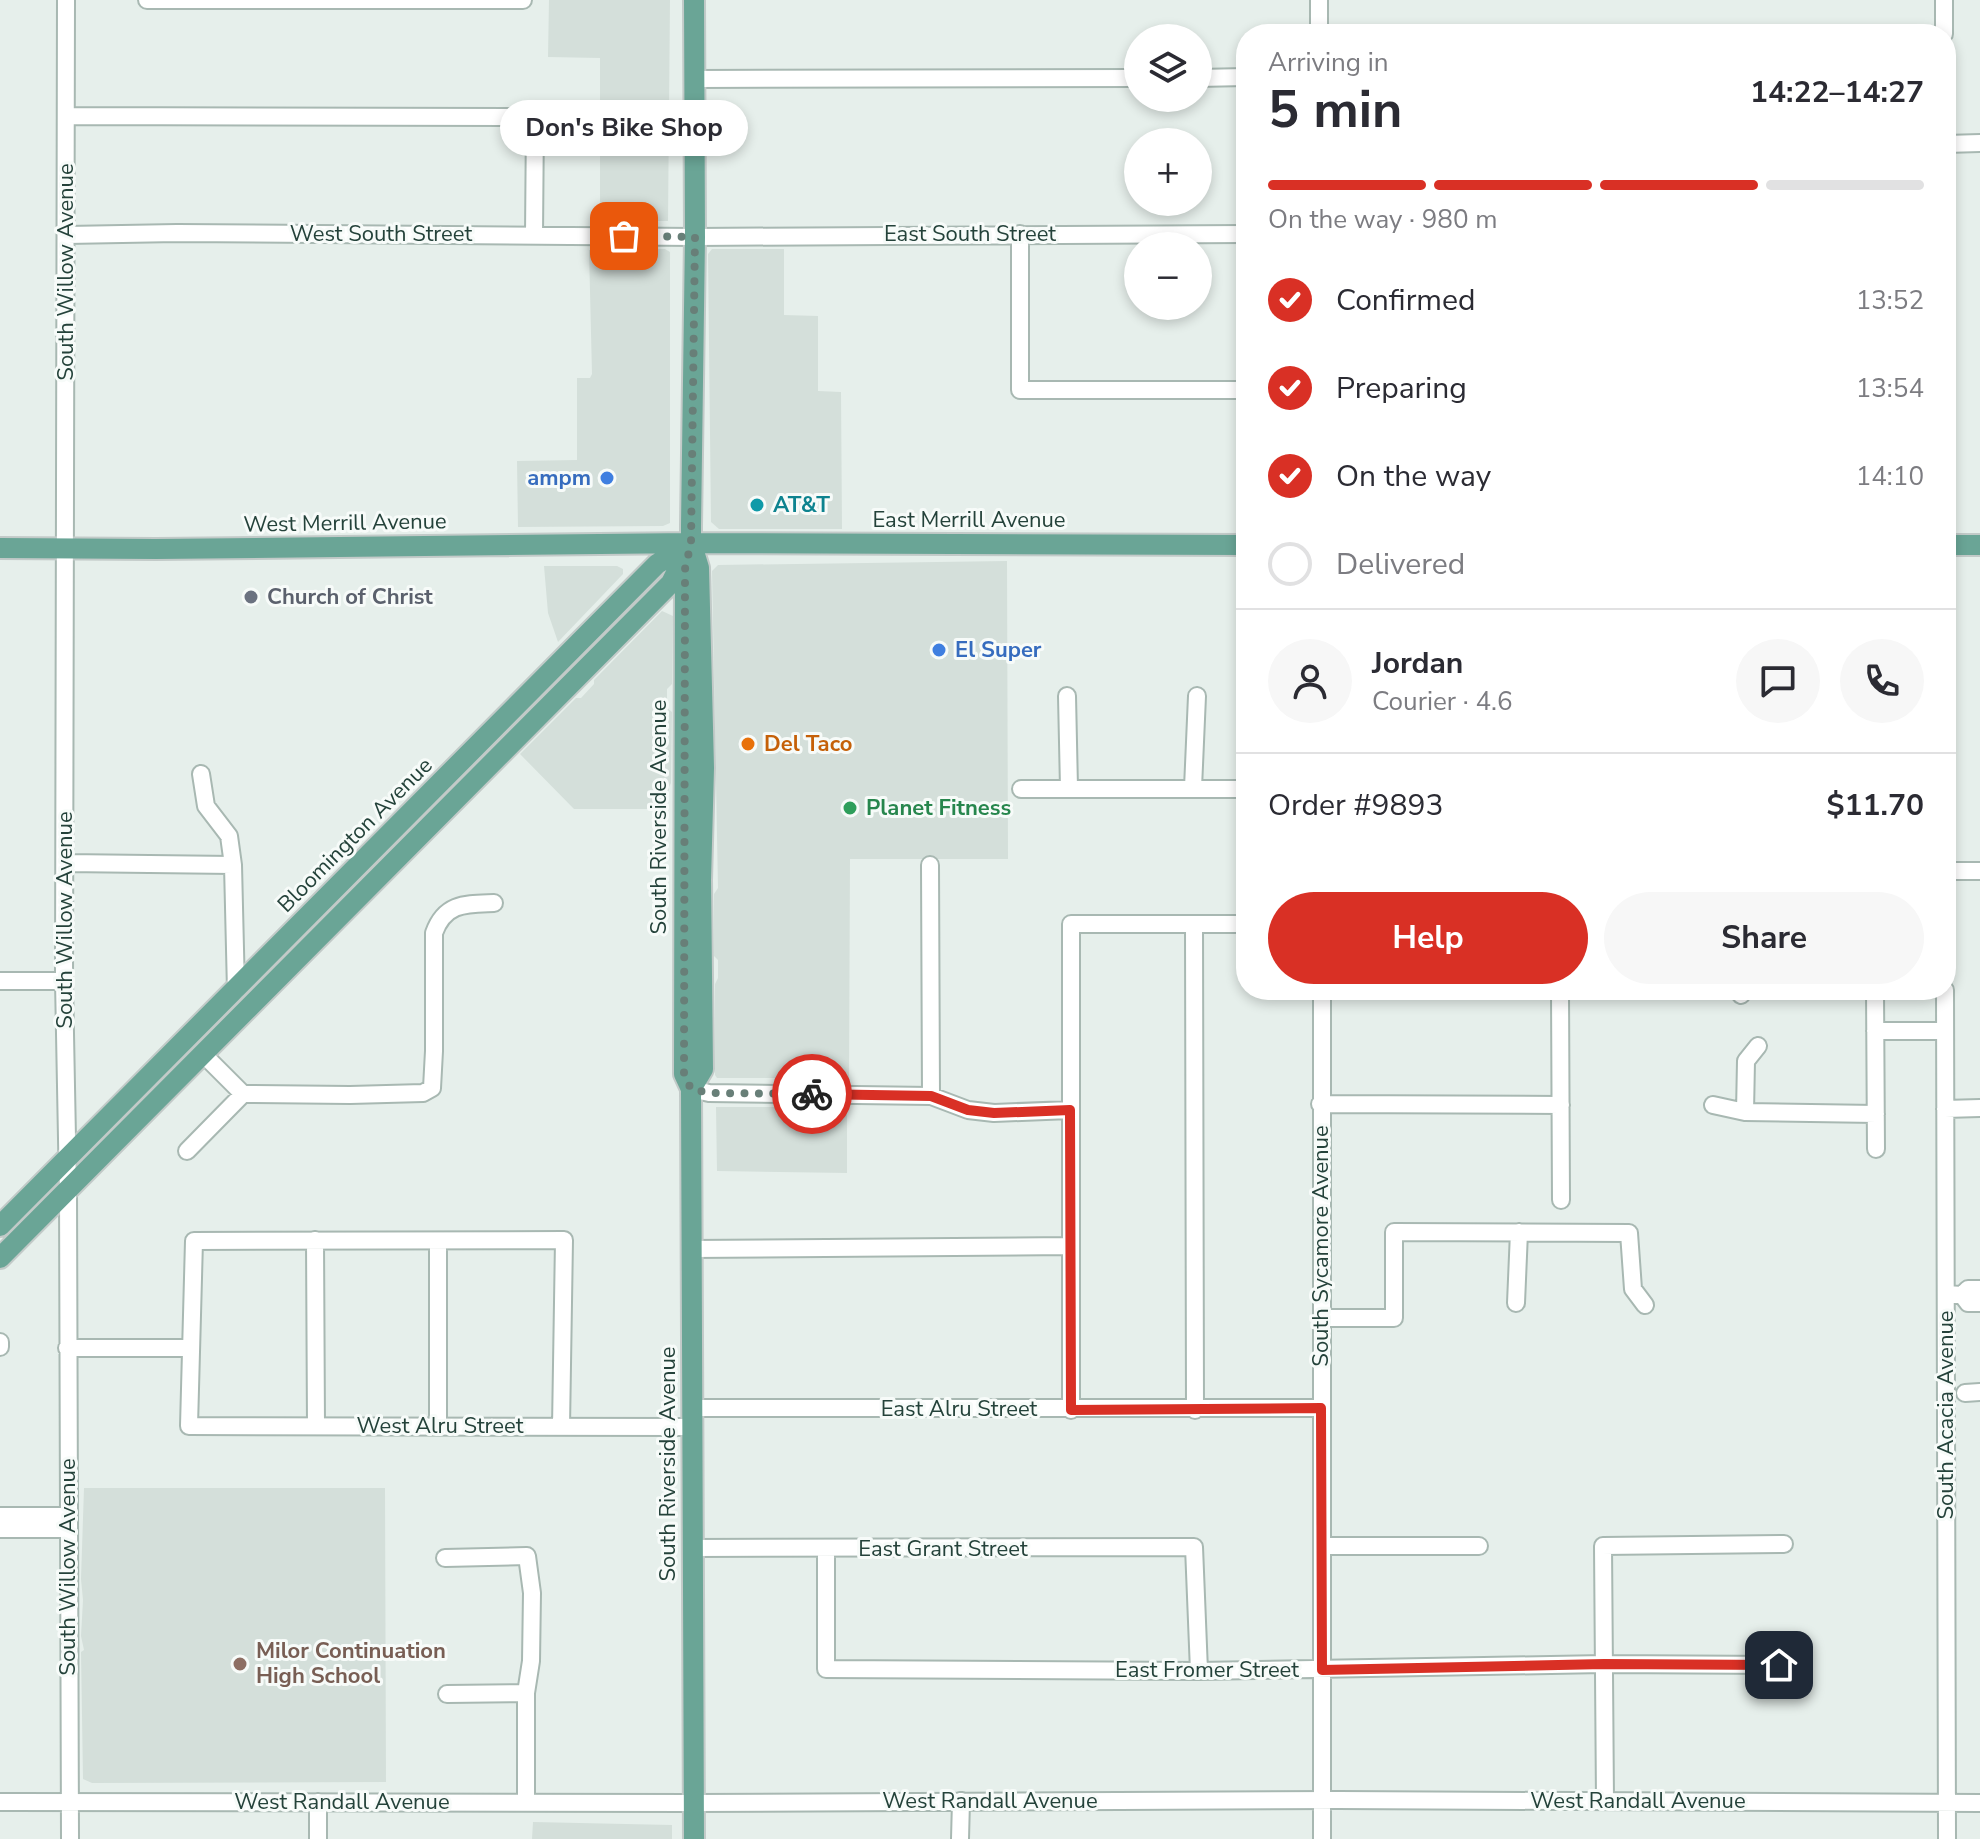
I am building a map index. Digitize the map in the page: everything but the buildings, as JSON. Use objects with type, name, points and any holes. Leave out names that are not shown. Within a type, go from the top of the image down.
[{"type":"main road","name":"South Riverside Avenue","points":[[694,0],[691,543],[685,569],[684,608],[684,1074],[691,1089],[694,1839]]},
{"type":"main road","name":"South Riverside Avenue","points":[[691,543],[699,568],[704,768],[701,880],[703,1069],[691,1089]]},
{"type":"main road","name":"West Merrill Avenue","points":[[0,548],[65,550],[691,543]]},
{"type":"main road","name":"East Merrill Avenue","points":[[691,543],[1236,545]]},
{"type":"main road","name":"Bloomington Avenue","points":[[0,1258],[671,583],[691,543]]},
{"type":"main road","name":"Bloomington Avenue","points":[[0,1226],[657,564],[691,543]]},
{"type":"main road","points":[[1956,545],[1980,545]]},
{"type":"main road","points":[[644,610],[671,602],[684,608]]},
{"type":"street","name":"South Willow Avenue","points":[[66,0],[64,981],[68,1191],[70,1839]]},
{"type":"street","points":[[147,0],[523,0]]},
{"type":"street","points":[[1319,0],[1319,24]]},
{"type":"street","points":[[1944,0],[1944,24]]},
{"type":"street","points":[[1212,78],[1236,77]]},
{"type":"street","points":[[695,79],[1124,78]]},
{"type":"street","points":[[67,116],[535,117],[534,235]]},
{"type":"street","points":[[1956,144],[1980,143]]},
{"type":"street","points":[[1020,234],[1020,390],[1236,390]]},
{"type":"street","name":"East South Street","points":[[695,237],[1236,234]]},
{"type":"street","name":"West South Street","points":[[67,235],[695,237]]},
{"type":"street","points":[[1067,696],[1069,788]]},
{"type":"street","points":[[1193,788],[1197,696]]},
{"type":"street","points":[[201,774],[206,806],[229,836],[233,865],[236,991]]},
{"type":"street","points":[[1021,789],[1236,789]]},
{"type":"street","points":[[66,863],[233,865]]},
{"type":"street","points":[[930,865],[931,1096]]},
{"type":"street","points":[[1956,871],[1980,871]]},
{"type":"street","points":[[203,1054],[243,1094],[423,1093],[432,1088],[434,933],[437,925],[455,907],[494,903]]},
{"type":"street","points":[[1071,1410],[1071,924],[1236,924]]},
{"type":"street","points":[[1194,924],[1195,1410]]},
{"type":"street","points":[[0,981],[64,981]]},
{"type":"street","name":"South Sycamore Avenue","points":[[1322,1000],[1322,1839]]},
{"type":"street","points":[[1560,1000],[1561,1200]]},
{"type":"street","points":[[1875,1000],[1876,1149]]},
{"type":"street","name":"South Acacia Avenue","points":[[1945,1000],[1945,1109],[1954,1295],[1947,1839]]},
{"type":"street","points":[[1875,1031],[1945,1031]]},
{"type":"street","points":[[1745,1112],[1746,1061],[1758,1046]]},
{"type":"street","points":[[691,1089],[709,1093],[931,1096],[968,1110],[994,1113],[1070,1110]]},
{"type":"street","points":[[187,1151],[243,1094]]},
{"type":"street","points":[[1320,1104],[1561,1105]]},
{"type":"street","points":[[1713,1105],[1745,1112],[1876,1114]]},
{"type":"street","points":[[1945,1109],[1980,1108]]},
{"type":"street","points":[[1321,1318],[1394,1318],[1394,1232],[1629,1233],[1633,1289],[1645,1305]]},
{"type":"street","points":[[1516,1303],[1519,1232]]},
{"type":"street","points":[[315,1240],[316,1425]]},
{"type":"street","points":[[67,1348],[191,1348],[194,1241],[564,1240],[561,1427]]},
{"type":"street","points":[[438,1242],[438,1426]]},
{"type":"street","points":[[691,1249],[1070,1246]]},
{"type":"street","points":[[1954,1295],[1968,1289],[1980,1289]]},
{"type":"street","points":[[1954,1295],[1968,1303],[1980,1303]]},
{"type":"street","name":"West Alru Street","points":[[191,1348],[189,1426],[561,1427],[692,1418]]},
{"type":"street","name":"East Alru Street","points":[[692,1418],[1321,1408]]},
{"type":"street","points":[[0,1516],[68,1523]]},
{"type":"street","points":[[0,1529],[68,1523]]},
{"type":"street","points":[[1605,1801],[1603,1546],[1784,1544]]},
{"type":"street","points":[[1322,1546],[1479,1546]]},
{"type":"street","name":"East Grant Street","points":[[692,1548],[1194,1547],[1199,1671]]},
{"type":"street","name":"East Fromer Street","points":[[826,1549],[826,1669],[1199,1671],[1604,1664],[1779,1665]]},
{"type":"street","points":[[445,1558],[527,1556],[532,1593],[531,1661],[526,1693],[526,1802]]},
{"type":"street","points":[[447,1694],[526,1693]]},
{"type":"street","name":"West Randall Avenue","points":[[0,1802],[1321,1800],[1980,1803]]},
{"type":"street","points":[[960,1839],[961,1801]]},
{"type":"street","points":[[318,1802],[318,1839]]},
{"type":"shaded area","points":[[549,0],[670,0],[668,221],[600,221],[600,58],[548,57]]},
{"type":"shaded area","points":[[665,249],[670,252],[670,523],[663,526],[518,527],[517,461],[577,460],[577,378],[590,378],[592,374],[589,250]]},
{"type":"shaded area","points":[[712,249],[784,249],[784,315],[818,316],[818,391],[841,392],[842,529],[719,529],[711,522],[708,254]]},
{"type":"shaded area","points":[[1007,561],[1008,859],[850,859],[849,1078],[717,1078],[715,984],[718,960],[714,956],[714,894],[718,888],[712,571],[718,565]]},
{"type":"shaded area","points":[[544,566],[617,566],[623,569],[623,574],[558,642],[548,613]]},
{"type":"shaded area","points":[[662,611],[673,616],[672,684],[667,689],[667,708],[672,712],[671,783],[667,809],[574,809],[520,754],[576,698],[581,698],[594,680]]},
{"type":"shaded area","points":[[716,1107],[847,1107],[847,1173],[717,1171]]},
{"type":"shaded area","points":[[84,1488],[385,1488],[386,1782],[92,1783],[83,1779],[81,1579]]},
{"type":"shaded area","points":[[533,1822],[672,1825],[672,1839],[532,1839]]},
{"type":"way so far","points":[[624,236],[695,237],[691,543],[685,569],[683,700],[684,1074],[691,1089],[709,1093],[812,1094]]},
{"type":"place","name":"Don's Bike Shop","points":[[624,236]]},
{"type":"place","name":"ampm","points":[[607,478]]},
{"type":"place","name":"AT&T","points":[[757,505]]},
{"type":"place","name":"Church of Christ","points":[[251,597]]},
{"type":"place","name":"El Super","points":[[939,650]]},
{"type":"place","name":"Del Taco","points":[[748,744]]},
{"type":"place","name":"Planet Fitness","points":[[850,808]]},
{"type":"place","name":"Milor Continuation High School","points":[[240,1664]]},
{"type":"route","points":[[812,1094],[931,1096],[968,1110],[994,1113],[1070,1110],[1071,1410],[1321,1408],[1322,1670],[1604,1664],[1779,1665]]}]
